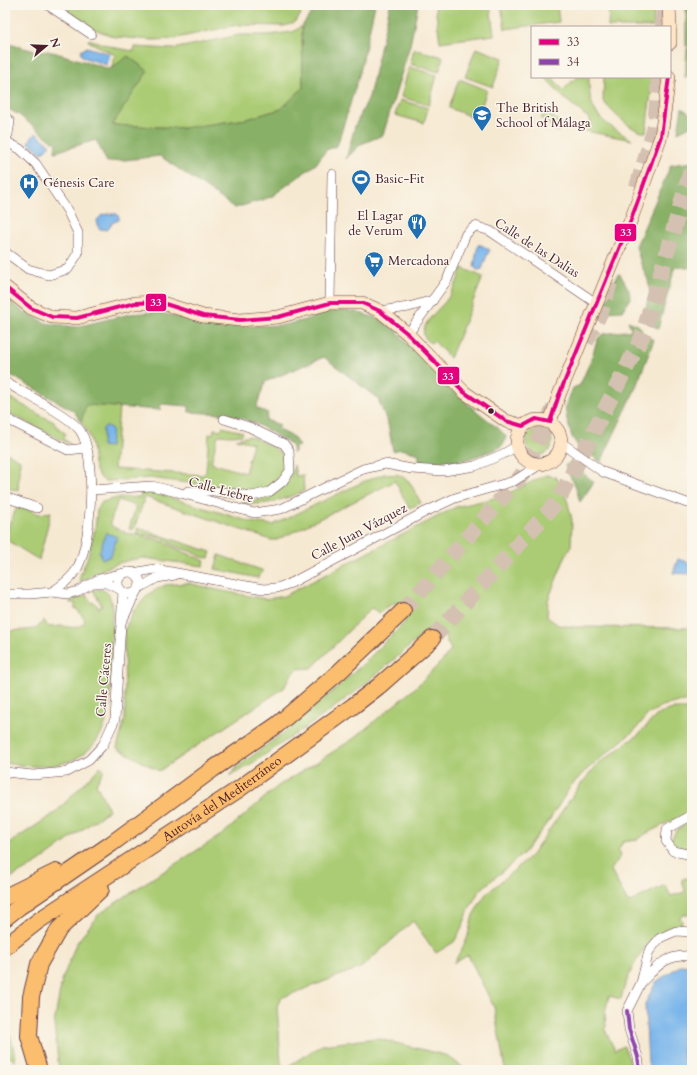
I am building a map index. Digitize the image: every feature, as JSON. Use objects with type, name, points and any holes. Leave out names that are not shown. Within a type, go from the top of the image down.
[{"type":"highway","name":"Autovía del Mediterráneo","points":[[5,918],[277,725],[339,672],[403,611]]},
{"type":"highway","name":"Autovía del Mediterráneo","points":[[5,948],[38,921],[127,864],[239,789],[379,686],[432,640]]},
{"type":"highway","points":[[5,897],[111,844]]},
{"type":"highway","points":[[39,1070],[29,1036],[31,997],[39,964],[59,929],[127,864]]},
{"type":"street","points":[[48,5],[91,34]]},
{"type":"street","points":[[669,5],[670,26]]},
{"type":"street","points":[[550,422],[559,395],[590,321],[596,302],[632,217],[661,136],[668,78]]},
{"type":"street","points":[[5,116],[10,122],[5,141],[20,148],[36,164],[67,210],[78,233],[78,253],[68,269],[49,275],[28,269],[5,252]]},
{"type":"street","points":[[330,303],[332,174]]},
{"type":"street","name":"Calle de las Dalias","points":[[408,334],[447,280],[466,234],[475,226],[490,231],[596,302]]},
{"type":"street","points":[[5,287],[31,308],[52,317],[65,318],[77,318],[135,303],[159,302],[203,316],[240,320],[278,318],[330,303],[362,303],[380,311],[408,334],[464,392],[506,421],[523,426]]},
{"type":"street","points":[[380,311],[409,308],[434,300]]},
{"type":"street","points":[[5,382],[68,418],[81,432],[86,448],[92,490],[84,547],[76,571],[66,584],[52,592]]},
{"type":"street","points":[[5,418],[68,450],[86,448]]},
{"type":"street","points":[[177,492],[214,491],[252,496],[269,492],[282,482],[290,471],[289,451],[284,444],[249,427],[224,419]]},
{"type":"street","points":[[536,419],[550,422],[559,431],[562,444],[560,452],[548,463],[541,464],[530,462],[522,456],[517,446],[518,436],[523,426],[536,419]]},
{"type":"street","points":[[562,444],[603,472],[687,503],[692,503]]},
{"type":"street","name":"Calle Liebre","points":[[92,490],[152,486],[254,513],[281,509],[363,469],[385,464],[412,469],[444,471],[475,466],[503,454],[517,446]]},
{"type":"street","name":"Calle Juan Vázquez","points":[[130,572],[155,569],[263,589],[277,588],[292,583],[425,512],[455,498],[514,481],[541,464]]},
{"type":"street","points":[[5,497],[37,508]]},
{"type":"street","points":[[7,592],[30,594],[52,592],[68,594],[78,591],[98,579],[130,572],[138,577],[140,584],[138,590],[130,594],[106,583],[91,584]]},
{"type":"street","name":"Calle Cáceres","points":[[5,772],[33,775],[67,772],[89,760],[103,745],[115,719],[122,591],[118,586],[119,578],[124,573],[130,572]]},
{"type":"street","name":"Calle Juan Vázquez","points":[[138,590],[157,578],[182,573]]},
{"type":"street","name":"Calle Cáceres","points":[[121,626],[138,590]]},
{"type":"street","points":[[692,815],[667,829],[666,841],[673,851],[692,855]]},
{"type":"street","points":[[640,1070],[638,1057],[629,1029],[628,1010],[641,982],[649,951],[660,938],[676,931],[692,932]]},
{"type":"street","points":[[641,982],[659,965],[673,957],[692,956]]},
{"type":"green space","points":[[61,5],[302,5],[300,16],[294,23],[284,26],[237,25],[172,39],[154,40],[115,37],[94,29]]},
{"type":"green space","points":[[313,5],[375,5],[360,72],[337,146],[326,150],[316,164],[271,197],[235,208],[160,156],[107,162],[96,140],[55,152],[56,142],[52,141],[19,115],[5,107],[5,43],[39,52],[48,51],[110,69],[128,56],[148,71],[112,125],[183,128],[247,119],[281,109],[303,88],[302,26],[312,12]]},
{"type":"green space","points":[[390,5],[418,5],[410,45],[383,135],[361,144],[346,159],[355,126],[369,97]]},
{"type":"green space","points":[[435,5],[490,5],[494,35],[440,42]]},
{"type":"green space","points":[[501,5],[557,5],[559,22],[505,29]]},
{"type":"green space","points":[[609,5],[654,5],[654,26],[608,26]]},
{"type":"green space","points":[[686,5],[692,5],[692,46],[686,46]]},
{"type":"green space","points":[[302,26],[303,88],[281,109],[247,119],[183,128],[112,125],[111,70],[115,55],[88,41],[89,39],[116,48],[134,51],[135,47],[173,49],[239,35],[269,35],[293,32]]},
{"type":"green space","points":[[476,48],[503,58],[493,87],[465,77]]},
{"type":"green space","points":[[687,48],[692,49],[692,74],[685,78]]},
{"type":"green space","points":[[414,49],[443,57],[439,72],[410,64]]},
{"type":"green space","points":[[409,67],[437,75],[429,105],[401,97]]},
{"type":"green space","points":[[546,78],[553,78],[563,90],[576,78],[589,78],[589,90],[594,109],[612,128],[632,140],[586,131],[591,120],[564,98]]},
{"type":"green space","points":[[604,78],[653,78],[646,132],[641,132],[629,125],[603,101]]},
{"type":"green space","points":[[459,79],[487,90],[477,119],[449,108]]},
{"type":"green space","points":[[400,100],[428,108],[424,123],[395,115]]},
{"type":"green space","points":[[682,108],[692,115],[692,125],[678,132]]},
{"type":"green space","points":[[546,112],[563,125],[558,132],[541,118]]},
{"type":"green space","points":[[692,162],[692,268],[675,267],[658,329],[643,317],[650,293],[648,280],[641,264],[636,246],[671,165]]},
{"type":"green space","points":[[462,268],[483,277],[450,358],[434,341],[430,343],[425,337],[424,332],[425,326],[450,294]]},
{"type":"green space","points":[[620,274],[629,290],[630,298],[622,311],[606,312],[604,309],[617,275]]},
{"type":"green space","points":[[5,297],[21,310],[46,323],[76,327],[130,314],[156,312],[221,327],[284,325],[305,320],[325,312],[341,310],[356,312],[380,319],[399,333],[409,346],[469,405],[506,436],[504,444],[497,449],[465,460],[444,463],[419,462],[419,454],[401,449],[393,451],[388,424],[378,399],[324,357],[265,382],[256,408],[268,413],[266,420],[280,425],[278,429],[293,437],[299,446],[295,447],[295,452],[293,453],[291,444],[253,423],[229,415],[189,412],[189,406],[161,404],[160,410],[86,405],[81,422],[74,411],[5,372]]},
{"type":"green space","points":[[628,321],[638,325],[642,329],[641,333],[654,340],[634,392],[601,462],[578,446],[572,437],[565,406],[573,388],[580,385],[598,338],[603,334],[632,330]]},
{"type":"green space","points":[[5,395],[54,422],[55,425],[66,434],[63,438],[71,445],[5,411]]},
{"type":"green space","points":[[86,405],[119,407],[114,469],[203,475],[206,472],[209,434],[213,434],[214,429],[221,430],[222,427],[243,432],[242,435],[218,435],[211,463],[245,473],[253,443],[236,439],[249,436],[273,447],[282,454],[284,465],[280,475],[271,486],[261,490],[247,492],[205,488],[204,485],[150,478],[105,481],[97,473],[90,438],[81,422]]},
{"type":"green space","points":[[539,429],[548,433],[552,442],[548,451],[539,455],[530,451],[526,442],[530,433]]},
{"type":"green space","points":[[5,452],[20,460],[18,490],[5,488],[7,458],[5,458]]},
{"type":"green space","points":[[571,463],[594,482],[580,502],[575,485],[565,465]]},
{"type":"green space","points":[[294,465],[296,476],[303,475],[304,491],[273,502],[258,504],[240,503],[259,500],[274,494],[286,483],[291,475]]},
{"type":"green space","points":[[384,474],[399,475],[409,481],[421,503],[409,508],[395,481],[277,540],[271,540],[145,497],[133,530],[129,529],[136,506],[118,500],[110,523],[113,527],[127,533],[160,540],[205,561],[203,566],[144,558],[135,559],[110,566],[80,582],[80,576],[88,556],[95,529],[97,510],[102,502],[117,498],[140,497],[141,493],[149,492],[251,522],[273,525],[365,481]]},
{"type":"green space","points":[[546,475],[555,477],[561,484],[572,520],[571,546],[548,600],[547,617],[558,625],[574,627],[692,628],[692,702],[684,701],[662,706],[648,714],[636,729],[584,772],[570,787],[550,819],[524,853],[479,891],[454,942],[436,953],[413,921],[362,967],[281,998],[277,1006],[281,1063],[285,1068],[322,1045],[376,1038],[448,1056],[466,1070],[59,1070],[54,1024],[62,980],[76,944],[98,915],[142,885],[223,834],[278,786],[353,739],[415,688],[451,650],[442,631],[434,629],[426,632],[363,686],[324,715],[245,768],[230,776],[236,768],[298,722],[361,666],[404,623],[407,615],[407,608],[404,603],[394,603],[380,613],[371,608],[312,668],[297,669],[291,675],[284,688],[159,771],[117,748],[125,719],[124,631],[134,610],[150,593],[165,585],[188,583],[266,599],[284,596],[456,507],[490,499],[511,492]]},
{"type":"green space","points":[[18,505],[39,514],[51,512],[39,560],[5,539],[7,529]]},
{"type":"green space","points":[[138,528],[211,552],[209,558],[202,557],[193,552],[175,546],[161,538],[136,533]]},
{"type":"green space","points":[[219,555],[264,571],[258,578],[215,569]]},
{"type":"green space","points":[[93,590],[104,590],[109,595],[112,610],[110,700],[107,717],[102,732],[94,744],[84,754],[60,764],[32,766],[5,763],[5,632],[33,629],[44,620],[49,627],[78,627],[84,623],[85,620],[77,609],[75,609],[75,603],[70,603],[70,601],[86,595],[92,603],[94,602],[99,608],[102,606]]},
{"type":"green space","points":[[673,709],[692,709],[692,811],[636,840],[623,842],[618,850],[621,855],[611,870],[628,903],[665,885],[671,896],[685,892],[682,879],[692,877],[692,913],[683,915],[680,918],[682,921],[681,926],[669,930],[654,938],[641,953],[625,984],[621,999],[609,996],[605,1013],[606,1027],[604,1028],[615,1050],[624,1046],[633,1070],[505,1070],[494,1007],[468,955],[454,963],[467,939],[473,915],[485,895],[532,855],[580,785],[598,764],[639,734],[656,716]]},
{"type":"green space","points":[[100,767],[104,770],[96,784],[109,810],[39,862],[5,881],[5,843],[11,842],[55,813]]},
{"type":"green space","points":[[692,819],[692,852],[680,849],[675,846],[671,840],[676,831]]},
{"type":"green space","points":[[692,1017],[692,1070],[687,1070],[683,1054],[685,1028]]},
{"type":"green space","points":[[5,1025],[12,1043],[15,1062],[5,1052]]},
{"type":"water","points":[[87,47],[110,54],[107,65],[83,57],[81,51]]},
{"type":"water","points":[[36,133],[50,145],[42,153],[28,142]]},
{"type":"water","points":[[117,214],[119,220],[112,223],[107,230],[100,229],[97,225],[97,220],[102,215]]},
{"type":"water","points":[[478,245],[490,250],[482,269],[478,270],[474,266]]},
{"type":"water","points":[[107,426],[112,429],[110,447],[102,446],[103,428]]},
{"type":"water","points":[[106,533],[117,537],[111,556],[104,559],[101,558],[101,553],[99,553]]},
{"type":"water","points":[[678,559],[692,564],[691,574],[673,573]]},
{"type":"water","points":[[681,965],[692,966],[692,1017],[685,1028],[683,1054],[687,1070],[652,1070],[648,1063],[645,1004],[656,982]]},
{"type":"tunnel","points":[[663,26],[664,5]]},
{"type":"tunnel","points":[[637,187],[655,127],[659,78]]},
{"type":"tunnel","points":[[432,639],[558,501],[642,337],[692,167]]},
{"type":"tunnel","points":[[586,342],[602,309],[611,280]]},
{"type":"tunnel","points":[[403,611],[522,475],[554,408]]},
{"type":"transit line","name":"33","points":[[5,287],[31,308],[52,317],[77,318],[135,303],[159,302],[203,316],[240,320],[278,317],[330,303],[362,303],[380,311],[408,334],[464,392],[506,421],[523,426],[536,419],[550,422],[559,395],[632,217],[661,136],[669,78]]},
{"type":"transit line","name":"34","points":[[627,1011],[629,1029],[638,1057],[640,1070]]},
{"type":"place","name":"The British School of Málaga","points":[[482,132]]},
{"type":"place","name":"Basic-Fit","points":[[361,196]]},
{"type":"place","name":"Génesis Care","points":[[29,200]]},
{"type":"place","name":"El Lagar de Verum","points":[[417,240]]},
{"type":"place","name":"Mercadona","points":[[374,278]]}]
